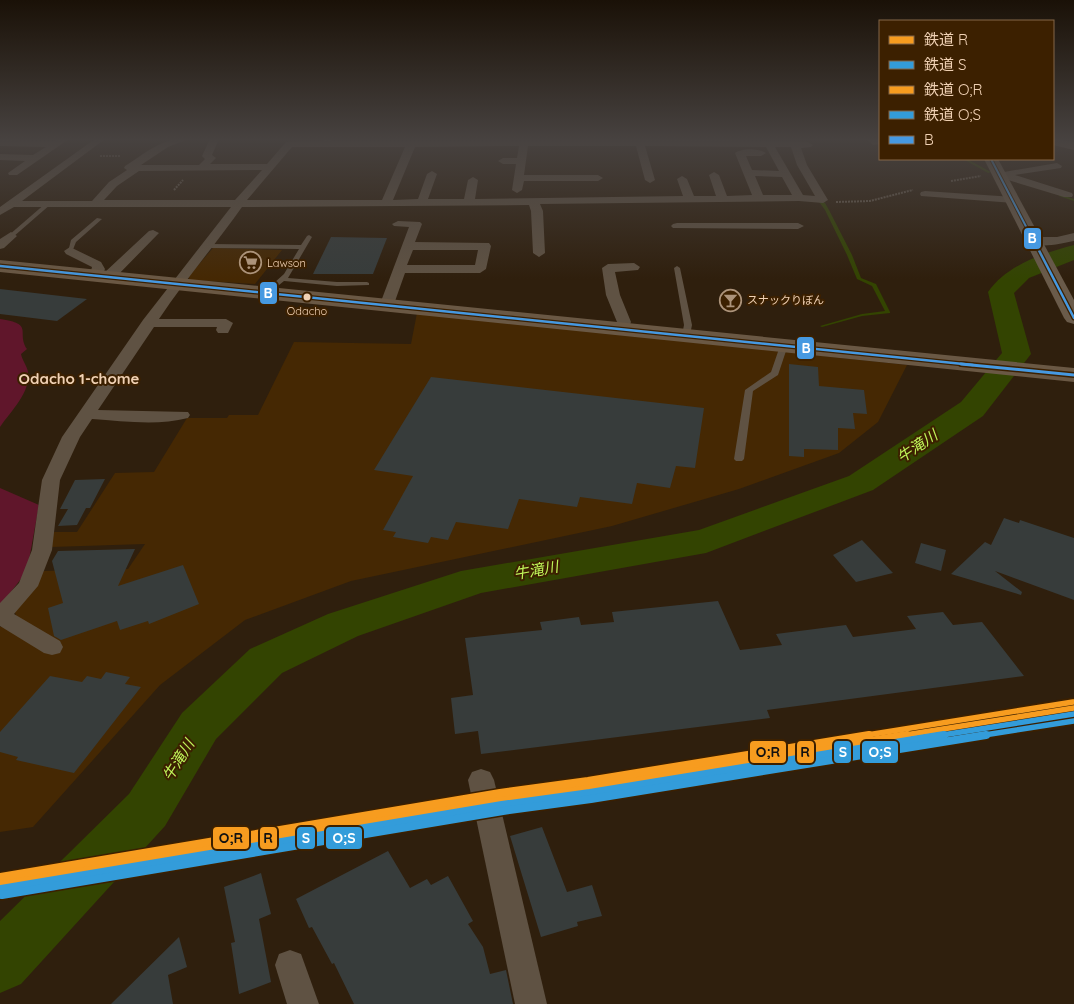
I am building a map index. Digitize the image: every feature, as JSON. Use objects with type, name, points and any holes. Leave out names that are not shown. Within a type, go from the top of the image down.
[{"type":"main road","points":[[1006,186],[1073,313]]},
{"type":"main road","points":[[0,266],[176,282],[275,286],[387,304],[1074,375]]},
{"type":"street","points":[[0,212],[35,186]]},
{"type":"street","points":[[94,204],[110,186]]},
{"type":"street","points":[[52,647],[0,616],[28,586],[42,550],[51,480],[70,437],[176,282],[208,246],[253,186]]},
{"type":"street","points":[[386,203],[393,186]]},
{"type":"street","points":[[422,202],[427,186]]},
{"type":"street","points":[[469,202],[472,186]]},
{"type":"street","points":[[515,202],[518,186]]},
{"type":"street","points":[[685,186],[690,200]]},
{"type":"street","points":[[718,186],[723,199]]},
{"type":"street","points":[[754,186],[760,199]]},
{"type":"street","points":[[793,186],[800,198]]},
{"type":"street","points":[[674,217],[690,200],[800,198],[823,200],[817,186]]},
{"type":"street","points":[[961,186],[967,196]]},
{"type":"street","points":[[1038,186],[1055,191],[1071,191]]},
{"type":"street","points":[[925,194],[1014,200]]},
{"type":"street","points":[[0,200],[48,204],[533,201],[674,217],[726,228],[782,228],[798,226]]},
{"type":"street","points":[[533,201],[537,210],[539,253]]},
{"type":"street","points":[[99,219],[114,204]]},
{"type":"street","points":[[387,304],[416,224],[398,224]]},
{"type":"street","points":[[70,251],[97,265],[102,275],[140,246],[153,233]]},
{"type":"street","points":[[0,245],[11,236]]},
{"type":"street","points":[[1036,245],[1074,237]]},
{"type":"street","points":[[140,246],[153,246]]},
{"type":"street","points":[[401,269],[480,269],[485,246],[409,246]]},
{"type":"street","points":[[622,328],[624,322],[607,295],[608,268],[634,268]]},
{"type":"street","points":[[148,323],[226,323],[223,330]]},
{"type":"street","points":[[86,414],[149,417],[182,416]]},
{"type":"street","points":[[480,780],[531,1004]]},
{"type":"street","points":[[290,965],[303,1004]]},
{"type":"lane","points":[[11,236],[48,204]]},
{"type":"lane","points":[[70,251],[73,241],[99,219]]},
{"type":"lane","points":[[275,286],[287,275],[309,237]]},
{"type":"lane","points":[[208,246],[303,247]]},
{"type":"lane","points":[[678,268],[688,325],[686,335]]},
{"type":"lane","points":[[275,286],[367,284]]},
{"type":"lane","points":[[739,459],[748,390],[775,373],[784,345]]},
{"type":"path","points":[[162,204],[180,186]]},
{"type":"shaded area","points":[[213,248],[282,250],[255,284],[190,280],[188,277]]},
{"type":"shaded area","points":[[417,313],[907,365],[878,422],[839,453],[739,489],[612,526],[351,581],[245,620],[160,685],[33,827],[0,832],[0,627],[17,618],[14,610],[44,571],[128,569],[145,544],[51,547],[52,532],[77,532],[115,473],[154,472],[187,418],[227,418],[229,415],[258,415],[294,342],[411,344]]},
{"type":"shaded area","points":[[0,319],[17,323],[21,326],[27,349],[21,354],[28,372],[28,379],[19,401],[0,427]]},
{"type":"shaded area","points":[[0,488],[39,505],[27,571],[0,606]]},
{"type":"building","points":[[331,237],[387,238],[373,274],[313,274]]},
{"type":"building","points":[[0,289],[87,299],[57,321],[0,314]]},
{"type":"building","points":[[789,364],[818,367],[819,386],[864,390],[867,414],[853,413],[855,429],[838,428],[838,450],[804,449],[804,457],[789,456]]},
{"type":"building","points":[[431,377],[704,408],[695,468],[676,466],[670,488],[637,483],[632,504],[580,497],[577,507],[519,499],[508,529],[456,522],[448,540],[431,537],[428,543],[393,537],[396,532],[383,530],[413,476],[374,470]]},
{"type":"building","points":[[105,479],[90,508],[86,508],[77,525],[58,526],[68,509],[60,509],[75,480]]},
{"type":"building","points":[[1004,518],[1019,523],[1020,520],[1074,538],[1074,600],[995,571],[1022,592],[1021,595],[951,574],[985,542],[991,545]]},
{"type":"building","points":[[862,540],[893,573],[856,582],[833,555]]},
{"type":"building","points":[[921,543],[946,550],[941,571],[915,563]]},
{"type":"building","points":[[135,549],[118,586],[183,565],[199,604],[149,624],[148,621],[120,630],[117,621],[61,640],[54,636],[48,608],[63,603],[52,561],[58,551]]},
{"type":"building","points":[[718,601],[740,650],[782,645],[776,634],[846,625],[853,637],[916,629],[907,616],[943,612],[953,625],[982,622],[1024,676],[767,710],[770,718],[481,754],[478,731],[455,734],[451,698],[473,695],[465,638],[542,630],[540,622],[579,617],[581,625],[614,622],[612,612]]},
{"type":"building","points":[[106,672],[130,677],[125,684],[141,687],[74,773],[16,760],[18,757],[0,752],[0,732],[50,676],[82,682],[87,676],[101,679]]},
{"type":"building","points":[[542,827],[567,892],[592,885],[602,916],[577,922],[578,926],[541,937],[510,836]]},
{"type":"building","points":[[388,851],[410,888],[427,879],[431,885],[448,876],[473,921],[468,924],[483,947],[490,974],[506,970],[513,1004],[354,1004],[334,963],[332,964],[312,927],[309,928],[296,899]]},
{"type":"building","points":[[261,873],[271,914],[259,919],[271,982],[239,994],[231,943],[235,942],[224,887]]},
{"type":"building","points":[[179,937],[187,967],[168,975],[173,1004],[111,1004]]},
{"type":"waterway","points":[[1060,195],[1074,200]]},
{"type":"waterway","points":[[819,199],[827,210],[850,255],[859,279],[874,285],[888,312],[862,315],[822,326]]},
{"type":"waterway","name":"牛滝川","points":[[0,963],[147,810],[199,726],[266,661],[343,625],[475,581],[706,541],[861,483],[972,409],[1017,354],[1001,292],[1020,273],[1074,252]]},
{"type":"rail line","name":"O;R","points":[[0,877],[500,793],[588,781],[1073,702]]},
{"type":"rail line","name":"R","points":[[0,883],[501,799],[589,787],[1074,708]]},
{"type":"rail line","name":"S","points":[[1,889],[502,805],[590,793],[1074,714]]},
{"type":"rail line","name":"O;S","points":[[2,895],[503,811],[591,799],[1074,721]]},
{"type":"transit line","name":"B","points":[[1005,186],[1074,318]]},
{"type":"transit line","name":"B","points":[[0,266],[1074,375]]},
{"type":"place","name":"Lawson","points":[[251,263]]},
{"type":"place","name":"Odacho","points":[[307,297]]},
{"type":"place","name":"スナックりぼん","points":[[731,300]]},
{"type":"district","name":"Odacho 1-chome","points":[[79,378]]}]
